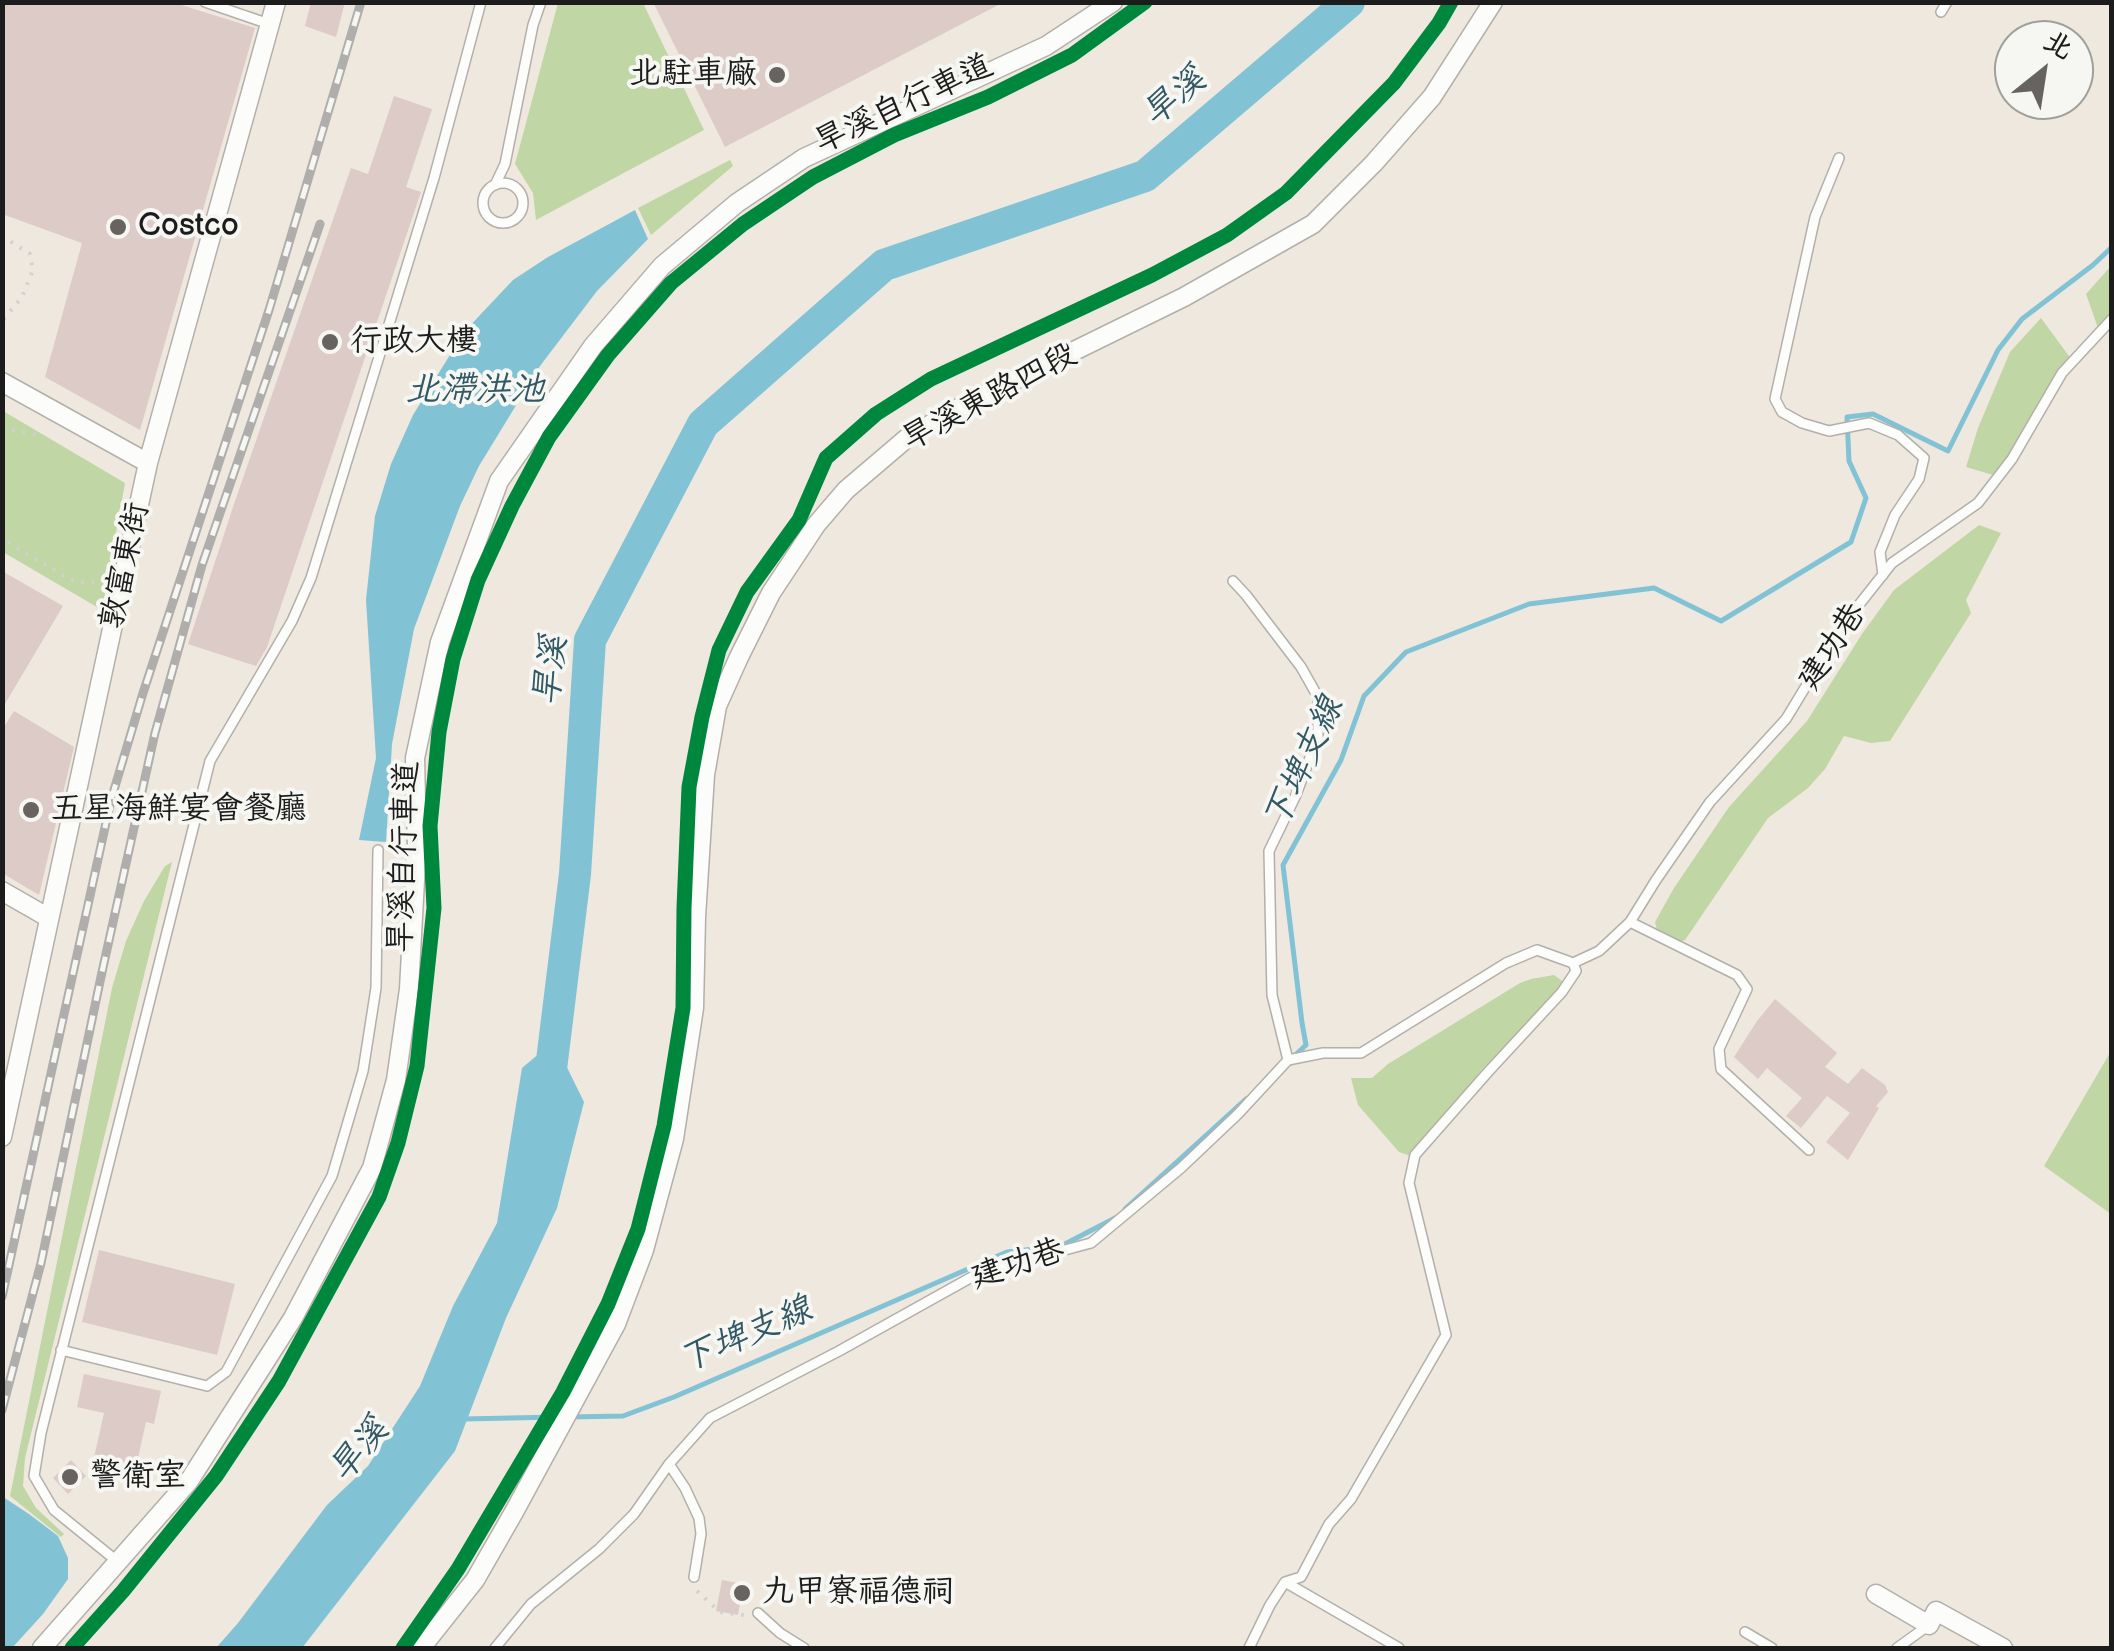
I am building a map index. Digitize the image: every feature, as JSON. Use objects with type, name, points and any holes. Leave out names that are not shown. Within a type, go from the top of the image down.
[{"type":"street","name":"敦富東街","points":[[2,1137],[148,463],[276,2]]},
{"type":"street","points":[[42,1648],[189,1481],[293,1318],[372,1168],[396,1080],[409,989],[417,844],[415,758],[440,642],[499,481],[593,346],[662,266],[738,203],[804,158],[1046,46],[1112,2]]},
{"type":"street","name":"旱溪東路四段","points":[[422,1648],[475,1580],[514,1512],[616,1324],[644,1250],[674,1139],[694,1008],[705,774],[717,706],[771,593],[816,526],[846,490],[907,438],[1184,297],[1313,224],[1432,98],[1493,2]]},
{"type":"street","points":[[2,382],[148,463]]},
{"type":"street","points":[[2,891],[49,918]]},
{"type":"street","points":[[1876,1594],[1929,1624],[1936,1611],[2003,1648]]},
{"type":"lane","points":[[206,2],[271,24]]},
{"type":"lane","points":[[118,1562],[54,1510],[34,1476],[40,1433],[210,761],[292,621],[310,578],[434,178],[481,2]]},
{"type":"lane","points":[[505,164],[522,196],[522,210],[514,220],[502,223],[490,218],[483,206],[505,164],[541,2]]},
{"type":"lane","points":[[1839,158],[1816,217],[1775,399],[1782,412],[1802,424],[1829,431],[1868,423],[1898,436],[1924,458],[1919,479],[1895,515],[1880,552],[1883,575]]},
{"type":"lane","points":[[495,185],[514,186]]},
{"type":"lane","name":"建功巷","points":[[1248,1648],[1284,1582],[1301,1577],[1329,1524],[1351,1499],[1446,1336],[1408,1183],[1414,1155],[1562,992],[1576,971],[1573,963],[1598,951],[1630,922],[1710,802],[1786,718],[1843,625],[1892,563],[1978,503],[2012,459],[2062,373],[2112,319]]},
{"type":"lane","points":[[1233,581],[1301,666],[1318,697],[1318,736],[1296,796],[1269,850],[1272,995],[1288,1060],[1323,1053],[1361,1053],[1506,963],[1537,950],[1573,963]]},
{"type":"lane","points":[[62,1350],[207,1386],[226,1372],[332,1176],[363,1071],[376,988],[378,850]]},
{"type":"lane","points":[[1630,922],[1737,975],[1747,989],[1719,1050],[1720,1069],[1809,1150]]},
{"type":"lane","name":"建功巷","points":[[495,1648],[531,1604],[599,1549],[634,1514],[668,1464],[710,1418],[979,1273],[1092,1243],[1181,1168],[1288,1060]]},
{"type":"lane","points":[[668,1464],[686,1488],[699,1518],[701,1534],[694,1578]]},
{"type":"lane","points":[[1284,1582],[1399,1648]]},
{"type":"lane","points":[[758,1613],[804,1648]]},
{"type":"lane","points":[[1896,1648],[1929,1624]]},
{"type":"lane","points":[[1745,1632],[1772,1648]]},
{"type":"path","points":[[2,236],[30,254],[33,270],[22,297],[2,321]]},
{"type":"path","points":[[2,428],[38,435]]},
{"type":"path","points":[[2,534],[20,550],[75,582],[94,583]]},
{"type":"path","points":[[694,1578],[696,1591],[720,1612],[752,1616],[758,1613]]},
{"type":"green space","points":[[558,3],[643,3],[704,130],[536,220],[533,193],[515,164]]},
{"type":"green space","points":[[730,160],[733,166],[651,235],[638,208]]},
{"type":"green space","points":[[2111,266],[2111,313],[2098,328],[2086,294]]},
{"type":"green space","points":[[2041,318],[2074,363],[2044,415],[2000,477],[1966,467],[2010,352]]},
{"type":"green space","points":[[3,411],[125,483],[102,610],[3,552]]},
{"type":"green space","points":[[1979,525],[2001,533],[1966,600],[1971,613],[1890,741],[1871,743],[1844,736],[1825,769],[1808,788],[1768,818],[1685,940],[1676,943],[1658,934],[1655,922],[1674,888],[1729,807],[1807,721],[1894,590]]},
{"type":"green space","points":[[172,862],[25,1458],[23,1486],[36,1508],[64,1534],[61,1537],[10,1496],[112,988],[126,941],[144,901],[165,866]]},
{"type":"green space","points":[[1554,975],[1565,983],[1537,1019],[1483,1068],[1416,1158],[1399,1152],[1358,1105],[1351,1078],[1372,1078],[1388,1064],[1520,983]]},
{"type":"green space","points":[[2111,1051],[2111,1214],[2044,1166]]},
{"type":"water","name":"北滯洪池","points":[[635,210],[648,239],[597,291],[540,366],[479,466],[460,506],[414,629],[392,744],[386,842],[359,840],[376,758],[366,600],[375,516],[391,464],[413,415],[464,332],[513,280]]},
{"type":"water","points":[[554,1041],[584,1102],[557,1208],[506,1318],[455,1451],[302,1648],[216,1648],[327,1505],[368,1466],[420,1386],[453,1306],[497,1223],[522,1068]]},
{"type":"water","points":[[3,1497],[58,1536],[68,1558],[68,1579],[12,1648],[3,1648]]},
{"type":"building","name":"Costco","points":[[2,2],[172,2],[255,28],[140,430],[45,377],[82,243],[2,214]]},
{"type":"building","points":[[311,2],[345,2],[336,37],[305,26]]},
{"type":"building","name":"北駐車廠","points":[[653,2],[1004,2],[725,147]]},
{"type":"building","name":"行政大樓","points":[[394,96],[432,109],[406,187],[421,192],[267,647],[256,666],[188,644],[351,168],[368,174]]},
{"type":"building","points":[[2,571],[63,606],[2,709]]},
{"type":"building","name":"五星海鮮宴會餐廳","points":[[14,711],[74,747],[39,895],[2,873],[2,730]]},
{"type":"building","points":[[1775,999],[1837,1053],[1825,1067],[1848,1084],[1862,1068],[1885,1085],[1888,1092],[1876,1106],[1879,1108],[1848,1160],[1826,1142],[1850,1113],[1827,1096],[1801,1128],[1786,1116],[1802,1098],[1767,1068],[1758,1079],[1734,1057]]},
{"type":"building","points":[[99,1250],[235,1284],[217,1355],[82,1322]]},
{"type":"building","points":[[84,1374],[161,1391],[154,1424],[146,1422],[133,1480],[91,1471],[104,1413],[77,1407]]},
{"type":"building","name":"警衛室","points":[[71,1460],[86,1476],[68,1494],[53,1478]]},
{"type":"building","points":[[722,1580],[743,1584],[738,1615],[716,1611]]},
{"type":"waterway","name":"旱溪","points":[[549,1085],[575,874],[590,640],[703,424],[884,265],[1145,176],[1349,2]]},
{"type":"waterway","name":"下埤支線","points":[[1292,1058],[1306,1045],[1283,865],[1341,760],[1364,696],[1406,652],[1529,604],[1654,588],[1721,621],[1851,542],[1866,498],[1849,461],[1847,417],[1873,414],[1948,451],[1998,350],[2022,319],[2112,247]]},
{"type":"waterway","name":"下埤支線","points":[[1125,1209],[1246,1099]]},
{"type":"waterway","name":"下埤支線","points":[[569,1417],[623,1416],[1007,1252],[1061,1246],[1117,1217]]},
{"type":"waterway","name":"下埤支線","points":[[464,1419],[558,1417]]},
{"type":"railway","points":[[2,1297],[111,800],[269,310],[361,2]]},
{"type":"railway","points":[[2,1410],[41,1263],[155,733],[202,565],[320,224]]},
{"type":"cycle path","name":"旱溪自行車道","points":[[72,1648],[216,1476],[279,1381],[379,1197],[398,1143],[417,1066],[434,908],[430,826],[439,732],[453,659],[478,580],[549,437],[608,355],[671,283],[743,224],[813,177],[894,135],[988,97],[1072,55],[1145,2]]},
{"type":"cycle path","points":[[403,1648],[458,1569],[563,1392],[608,1304],[638,1229],[664,1126],[683,1008],[689,787],[702,717],[719,650],[747,592],[799,520],[826,458],[876,414],[931,379],[1152,275],[1227,235],[1286,193],[1394,83],[1451,2]]},
{"type":"place","name":"北駐車廠","points":[[777,75]]},
{"type":"place","name":"Costco","points":[[118,227]]},
{"type":"place","name":"行政大樓","points":[[330,342]]},
{"type":"place","name":"五星海鮮宴會餐廳","points":[[31,810]]},
{"type":"place","name":"警衛室","points":[[70,1477]]},
{"type":"place","name":"九甲寮福德祠","points":[[742,1593]]}]
